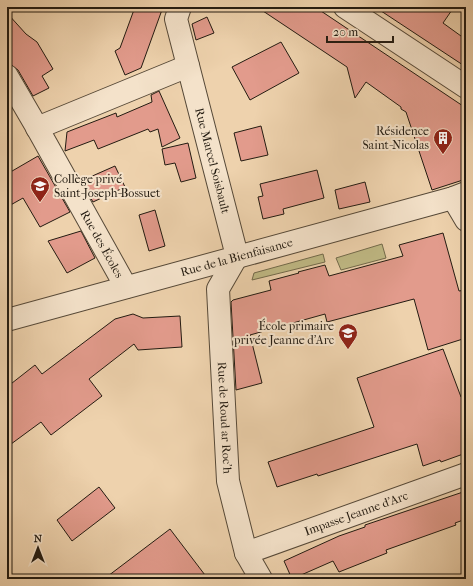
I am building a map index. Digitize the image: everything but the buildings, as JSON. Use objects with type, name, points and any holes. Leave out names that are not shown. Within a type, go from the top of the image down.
[{"type":"street","name":"Rue Marcel Soisbault","points":[[180,7],[176,19],[238,256]]},
{"type":"street","points":[[345,7],[466,87]]},
{"type":"street","points":[[37,128],[188,66]]},
{"type":"street","name":"Rue des Écoles","points":[[7,76],[126,287]]},
{"type":"street","points":[[459,196],[466,220]]},
{"type":"street","name":"Rue de la Bienfaisance","points":[[7,320],[459,196]]},
{"type":"street","name":"Rue de Roud ar Roc'h","points":[[238,256],[218,289],[228,480],[246,553],[261,579]]},
{"type":"street","name":"Impasse Jeanne d'Arc","points":[[246,553],[466,474]]},
{"type":"shaded area","points":[[382,244],[386,258],[341,270],[336,258]]},
{"type":"shaded area","points":[[323,254],[325,262],[252,280],[254,273]]},
{"type":"place","name":"Résidence Saint-Nicolas","points":[[443,155]]},
{"type":"place","name":"Collège privé Saint-Joseph-Bossuet","points":[[40,203]]},
{"type":"place","name":"École primaire privée Jeanne d'Arc","points":[[348,350]]}]
